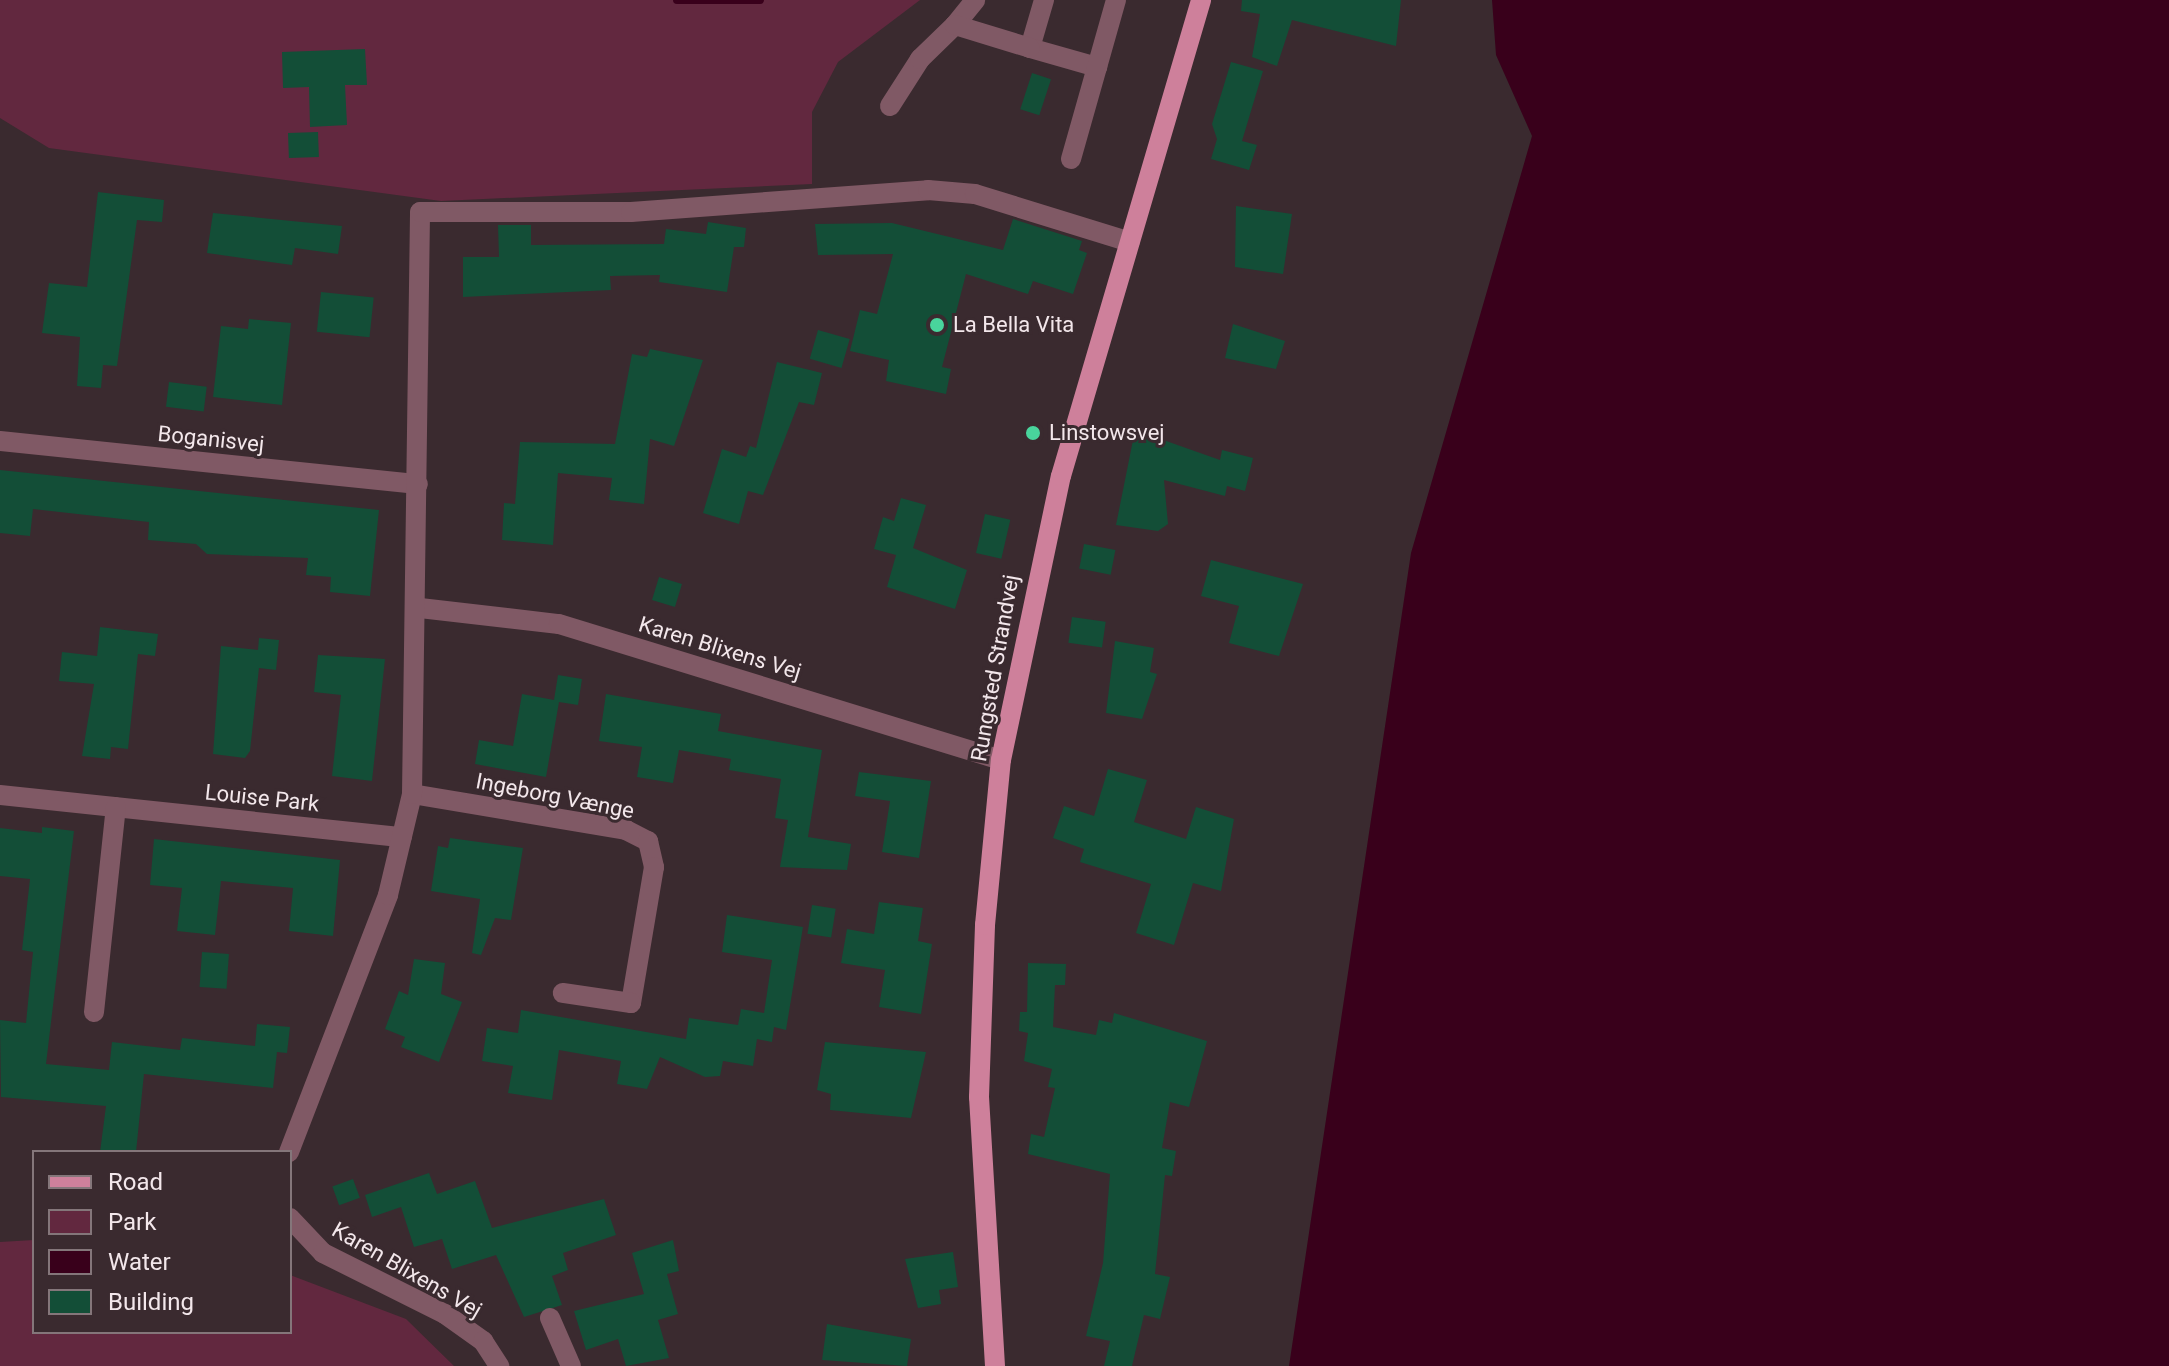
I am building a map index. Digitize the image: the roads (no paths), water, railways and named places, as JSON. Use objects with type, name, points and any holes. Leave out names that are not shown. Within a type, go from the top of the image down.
[{"type":"main road","name":"Rungsted Strandvej","points":[[995,1366],[979,1097],[985,925],[1001,760],[1061,476],[1201,0]]},
{"type":"street","points":[[890,106],[920,59],[955,25],[975,0]]},
{"type":"street","points":[[1030,48],[1044,0]]},
{"type":"street","points":[[1071,159],[1116,0]]},
{"type":"street","points":[[955,25],[1097,67]]},
{"type":"street","points":[[290,1150],[388,895],[412,794],[420,608],[420,212],[631,212],[928,190],[975,194],[1130,242]]},
{"type":"street","name":"Boganisvej","points":[[0,441],[418,484]]},
{"type":"street","name":"Karen Blixens Vej","points":[[420,608],[559,624],[1001,760]]},
{"type":"street","name":"Ingeborg Vænge","points":[[412,794],[626,830],[648,841],[654,867],[631,1003],[563,993]]},
{"type":"street","name":"Louise Park","points":[[0,795],[402,837]]},
{"type":"street","points":[[94,1012],[116,807]]},
{"type":"street","name":"Karen Blixens Vej","points":[[292,1220],[323,1253],[445,1314],[483,1341],[499,1366]]},
{"type":"street","points":[[550,1318],[571,1366]]},
{"type":"water","points":[[1492,0],[2169,0],[2169,1366],[1289,1366],[1411,553],[1532,136],[1496,55]]},
{"type":"waterway","points":[[677,0],[760,0]]},
{"type":"place","name":"La Bella Vita","points":[[937,325]]},
{"type":"place","name":"Linstowsvej","points":[[1033,433]]}]
